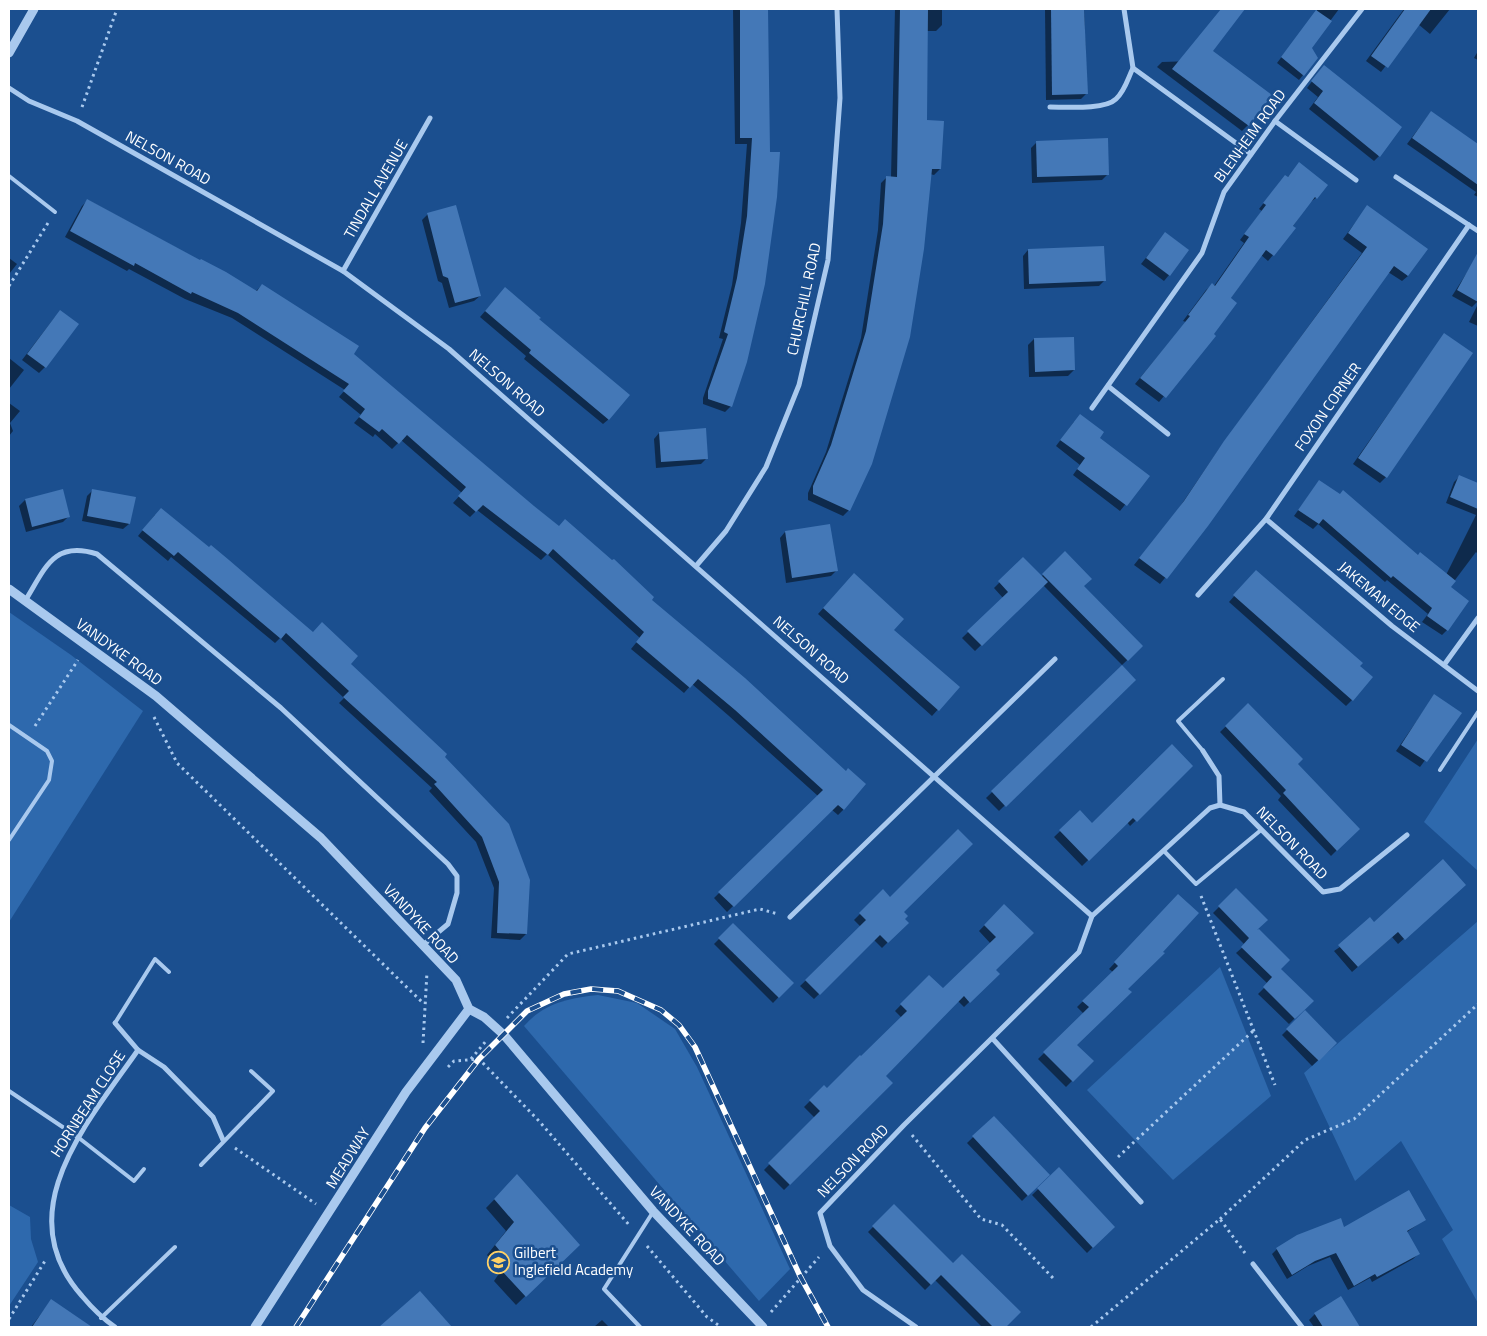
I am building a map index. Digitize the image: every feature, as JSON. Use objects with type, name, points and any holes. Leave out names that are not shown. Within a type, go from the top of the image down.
[{"type":"street","points":[[9,53],[34,9]]},
{"type":"street","name":"CHURCHILL ROAD","points":[[696,566],[726,532],[766,467],[799,385],[828,260],[840,98],[837,9]]},
{"type":"street","points":[[1050,107],[1106,105],[1116,100],[1133,68],[1124,9]]},
{"type":"street","name":"BLENHEIM ROAD","points":[[1092,408],[1202,253],[1224,192],[1275,121],[1362,9]]},
{"type":"street","points":[[1133,68],[1251,154]]},
{"type":"street","name":"NELSON ROAD","points":[[9,88],[29,101],[77,121],[343,272],[448,349],[1092,916]]},
{"type":"street","name":"TINDALL AVENUE","points":[[343,272],[430,118]]},
{"type":"street","points":[[1275,121],[1356,180]]},
{"type":"street","points":[[1396,178],[1478,230]]},
{"type":"street","name":"FOXON CORNER","points":[[1198,595],[1266,519],[1469,225]]},
{"type":"street","points":[[1108,386],[1168,434]]},
{"type":"street","name":"JAKEMAN EDGE","points":[[1266,519],[1392,626],[1478,691]]},
{"type":"street","points":[[25,601],[52,559],[60,552],[73,550],[97,554],[281,708],[448,864],[457,876],[457,893],[448,924],[423,945]]},
{"type":"street","name":"VANDYKE ROAD","points":[[9,589],[156,696],[306,825],[456,980],[469,1008],[497,1028],[653,1211],[762,1327]]},
{"type":"street","points":[[1444,665],[1478,618]]},
{"type":"street","points":[[790,917],[1055,659]]},
{"type":"street","points":[[1203,751],[1219,776],[1220,805]]},
{"type":"street","name":"NELSON ROAD","points":[[916,1327],[863,1290],[830,1246],[820,1213],[904,1125],[1079,952],[1092,916],[1210,808],[1220,805],[1244,812],[1323,892],[1340,889],[1407,835]]},
{"type":"street","name":"MEADWAY","points":[[255,1327],[406,1092],[469,1008]]},
{"type":"street","name":"HORNBEAM CLOSE","points":[[115,1023],[138,1050],[164,1067],[213,1117],[223,1140]]},
{"type":"street","points":[[993,1039],[1141,1202]]},
{"type":"street","name":"HORNBEAM CLOSE","points":[[114,1327],[101,1318],[67,1279],[55,1252],[50,1219],[55,1187],[62,1168],[79,1138],[138,1050]]},
{"type":"street","points":[[1253,1264],[1302,1327]]},
{"type":"lane","points":[[9,176],[55,212]]},
{"type":"lane","points":[[1203,751],[1178,721],[1223,680]]},
{"type":"lane","points":[[1440,770],[1478,712]]},
{"type":"lane","points":[[9,724],[47,751],[52,761],[52,773],[9,840]]},
{"type":"lane","points":[[1164,851],[1196,884],[1261,830]]},
{"type":"lane","points":[[115,1023],[155,959],[169,972]]},
{"type":"lane","points":[[201,1165],[223,1140],[273,1091],[252,1071]]},
{"type":"lane","points":[[9,1091],[79,1138],[134,1181],[144,1169]]},
{"type":"lane","points":[[640,1327],[604,1289],[653,1211]]},
{"type":"lane","points":[[101,1318],[175,1247]]},
{"type":"path","points":[[77,121],[117,9]]},
{"type":"path","points":[[9,286],[55,212]]},
{"type":"path","points":[[28,737],[80,657]]},
{"type":"path","points":[[152,714],[177,763],[424,1004]]},
{"type":"path","points":[[1196,884],[1275,1086]]},
{"type":"path","points":[[471,1059],[497,1028],[568,954],[760,909],[790,917]]},
{"type":"path","points":[[434,957],[426,973],[422,1042],[435,1052]]},
{"type":"path","points":[[1091,1327],[1220,1219],[1305,1140],[1354,1119],[1478,1004]]},
{"type":"path","points":[[1109,1166],[1252,1031]]},
{"type":"path","points":[[446,1069],[454,1061],[479,1059],[539,1121],[707,1317],[721,1327]]},
{"type":"path","points":[[904,1125],[981,1219],[1002,1225],[1053,1278]]},
{"type":"path","points":[[223,1140],[329,1213]]},
{"type":"path","points":[[1220,1219],[1253,1264]]},
{"type":"path","points":[[768,1316],[800,1276],[830,1246]]},
{"type":"path","points":[[9,1319],[42,1263],[55,1252]]},
{"type":"shaded area","points":[[9,612],[71,655],[143,711],[9,922]]},
{"type":"shaded area","points":[[1478,739],[1478,871],[1424,822]]},
{"type":"shaded area","points":[[1478,921],[1478,1303],[1442,1239],[1453,1230],[1401,1141],[1355,1181],[1304,1073]]},
{"type":"shaded area","points":[[1220,967],[1271,1096],[1173,1180],[1087,1090]]},
{"type":"shaded area","points":[[598,995],[637,1003],[675,1029],[697,1067],[790,1269],[759,1301],[524,1026],[540,1012],[558,1003]]},
{"type":"shaded area","points":[[9,1205],[30,1217],[31,1239],[38,1262],[9,1306]]},
{"type":"building","points":[[740,9],[768,9],[770,152],[780,152],[777,197],[765,284],[747,362],[732,407],[708,399],[708,391],[728,334],[724,332],[737,278],[747,216],[752,138],[740,138]]},
{"type":"building","points":[[900,9],[928,9],[927,120],[944,121],[941,169],[932,169],[924,249],[910,337],[872,464],[850,511],[813,494],[813,486],[831,445],[866,331],[883,224],[886,176],[897,177]]},
{"type":"building","points":[[1051,9],[1084,9],[1088,94],[1052,95]]},
{"type":"building","points":[[1221,9],[1245,9],[1213,51],[1272,95],[1249,126],[1172,69]]},
{"type":"building","points":[[1405,9],[1431,9],[1388,68],[1371,56]]},
{"type":"building","points":[[1316,10],[1332,21],[1312,48],[1318,58],[1304,76],[1281,57]]},
{"type":"building","points":[[1324,65],[1402,127],[1380,157],[1314,103],[1323,91],[1311,81]]},
{"type":"building","points":[[1431,111],[1478,144],[1478,185],[1412,138]]},
{"type":"building","points":[[1108,138],[1109,175],[1037,177],[1036,141]]},
{"type":"building","points":[[1299,162],[1328,185],[1317,199],[1315,197],[1293,226],[1296,228],[1274,256],[1266,250],[1231,298],[1237,303],[1214,334],[1216,336],[1166,398],[1140,378],[1190,316],[1188,315],[1212,283],[1215,286],[1249,237],[1244,234],[1266,205],[1263,203],[1285,175],[1288,177]]},
{"type":"building","points":[[87,199],[226,272],[257,291],[262,284],[359,346],[354,354],[559,526],[565,519],[612,560],[614,559],[654,597],[652,600],[745,678],[846,771],[848,768],[866,784],[844,810],[838,805],[734,907],[718,892],[823,790],[698,679],[690,688],[636,642],[644,632],[553,549],[548,555],[483,505],[476,512],[458,496],[466,487],[407,435],[399,444],[382,429],[379,432],[359,417],[365,409],[343,391],[349,384],[238,313],[192,292],[191,294],[135,263],[134,266],[70,231]]},
{"type":"building","points":[[456,205],[481,296],[455,303],[448,278],[443,276],[427,213]]},
{"type":"building","points":[[1367,205],[1428,249],[1408,276],[1394,266],[1208,526],[1167,579],[1139,558],[1184,501],[1224,441],[1367,247],[1348,233]]},
{"type":"building","points":[[1165,232],[1189,250],[1170,276],[1146,258]]},
{"type":"building","points":[[1104,246],[1106,281],[1029,284],[1028,249]]},
{"type":"building","points":[[1478,252],[1478,302],[1457,290]]},
{"type":"building","points":[[505,287],[541,318],[539,319],[630,395],[609,420],[529,353],[531,350],[485,311]]},
{"type":"building","points":[[60,310],[79,324],[46,368],[27,354]]},
{"type":"building","points":[[1444,333],[1473,353],[1387,478],[1358,458]]},
{"type":"building","points":[[1074,337],[1075,370],[1035,372],[1034,338]]},
{"type":"building","points":[[1080,414],[1104,432],[1100,438],[1150,476],[1127,506],[1077,469],[1085,458],[1060,440]]},
{"type":"building","points":[[706,428],[708,459],[661,462],[659,432]]},
{"type":"building","points":[[1459,475],[1478,483],[1478,509],[1450,497]]},
{"type":"building","points":[[1319,480],[1340,494],[1343,490],[1418,555],[1420,552],[1456,581],[1451,587],[1469,601],[1448,631],[1427,616],[1432,608],[1393,576],[1391,578],[1323,519],[1319,524],[1298,510]]},
{"type":"building","points":[[63,489],[70,517],[32,527],[25,499]]},
{"type":"building","points":[[92,489],[136,497],[130,524],[87,516]]},
{"type":"building","points":[[161,508],[209,547],[211,545],[313,632],[322,622],[358,656],[351,664],[447,754],[445,757],[509,824],[530,880],[527,934],[497,933],[499,882],[482,837],[434,784],[437,782],[343,697],[349,691],[286,633],[281,639],[178,552],[174,556],[142,530]]},
{"type":"building","points":[[830,524],[838,571],[792,578],[785,531]]},
{"type":"building","points":[[1065,551],[1092,579],[1084,586],[1143,646],[1128,661],[1042,574]]},
{"type":"building","points":[[1023,557],[1048,582],[982,646],[967,631],[1008,592],[998,581]]},
{"type":"building","points":[[1256,570],[1363,663],[1360,666],[1373,677],[1353,701],[1233,595]]},
{"type":"building","points":[[854,573],[904,619],[894,630],[960,687],[939,711],[823,608]]},
{"type":"building","points":[[1122,665],[1136,680],[1006,807],[991,791]]},
{"type":"building","points":[[1434,694],[1462,713],[1427,762],[1401,745]]},
{"type":"building","points":[[1248,703],[1303,759],[1298,764],[1360,829],[1337,851],[1283,793],[1286,790],[1225,726]]},
{"type":"building","points":[[1172,744],[1193,766],[1137,822],[1133,818],[1089,861],[1059,830],[1080,810],[1092,823]]},
{"type":"building","points":[[958,829],[973,844],[904,912],[908,916],[905,919],[909,923],[888,943],[880,935],[820,995],[805,980],[866,920],[859,913],[883,889],[890,897]]},
{"type":"building","points":[[1443,859],[1466,885],[1405,940],[1398,932],[1358,967],[1338,945],[1370,917],[1374,922]]},
{"type":"building","points":[[1236,888],[1268,920],[1257,930],[1259,929],[1290,960],[1281,969],[1314,1001],[1295,1019],[1263,987],[1272,977],[1241,947],[1249,938],[1218,906]]},
{"type":"building","points":[[1178,894],[1199,913],[1163,952],[1165,953],[1128,989],[1132,992],[1077,1045],[1094,1061],[1073,1082],[1043,1052],[1089,1007],[1082,1001],[1118,966],[1114,962]]},
{"type":"building","points":[[1004,904],[1034,933],[996,970],[1000,974],[970,1003],[964,996],[886,1076],[893,1083],[790,1185],[768,1163],[820,1111],[809,1100],[824,1085],[827,1088],[907,1011],[900,1004],[929,975],[943,988],[996,937],[984,925]]},
{"type":"building","points":[[733,923],[794,983],[779,998],[718,938]]},
{"type":"building","points":[[1305,1010],[1337,1043],[1319,1061],[1286,1029]]},
{"type":"building","points":[[994,1116],[1050,1175],[1028,1196],[972,1136]]},
{"type":"building","points":[[1059,1167],[1115,1227],[1093,1248],[1037,1188]]},
{"type":"building","points":[[517,1174],[580,1245],[526,1297],[502,1271],[509,1262],[495,1245],[514,1222],[494,1199]]},
{"type":"building","points":[[1409,1190],[1426,1220],[1407,1231],[1420,1254],[1377,1277],[1375,1274],[1354,1286],[1336,1253],[1315,1261],[1292,1275],[1276,1248],[1297,1235],[1341,1218],[1344,1227]]},
{"type":"building","points":[[894,1204],[953,1263],[962,1254],[1021,1312],[1006,1327],[993,1327],[941,1275],[931,1285],[872,1226]]},
{"type":"building","points":[[420,1291],[452,1327],[379,1327]]},
{"type":"building","points":[[1341,1296],[1360,1327],[1323,1327],[1314,1313]]},
{"type":"building","points":[[51,1299],[92,1327],[32,1327]]},
{"type":"railway","points":[[296,1327],[425,1128],[479,1059],[527,1011],[564,994],[591,989],[618,991],[661,1010],[679,1025],[695,1047],[800,1276],[828,1327]]},
{"type":"place","name":"Gilbert Inglefield Academy","points":[[498,1262]]}]
